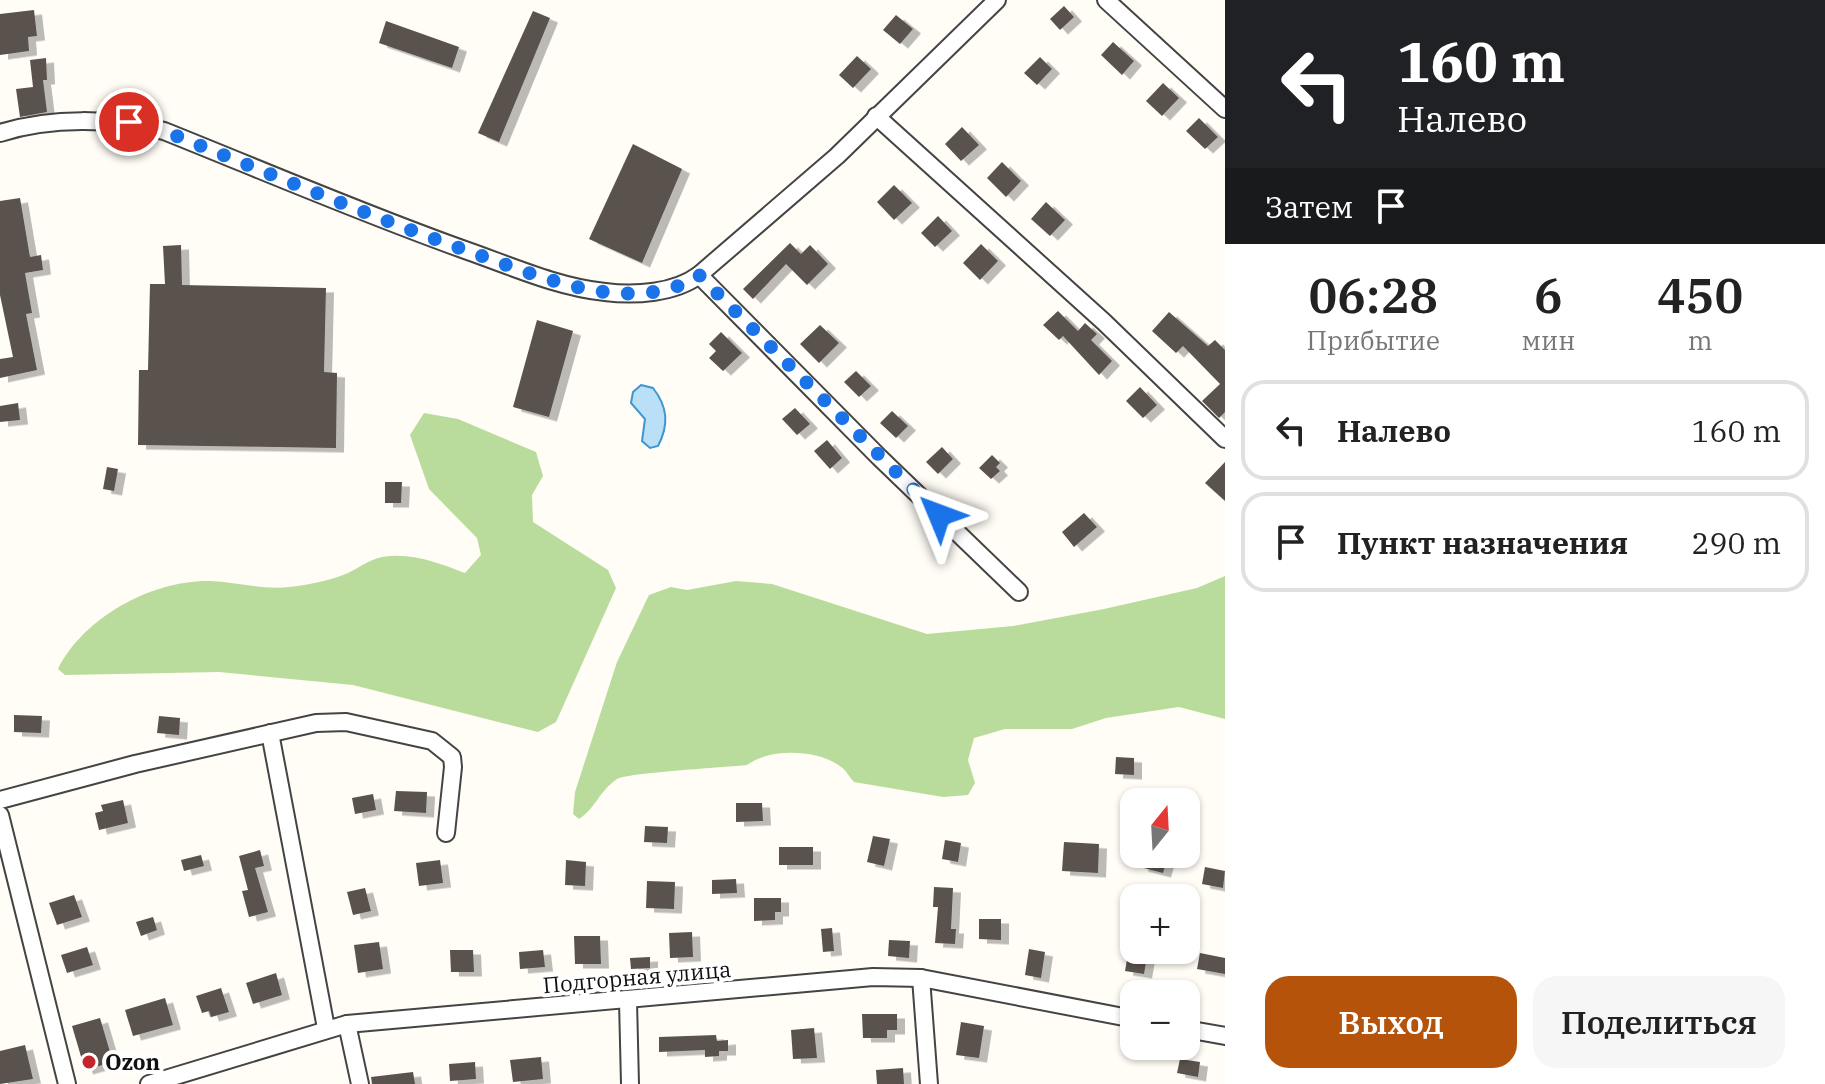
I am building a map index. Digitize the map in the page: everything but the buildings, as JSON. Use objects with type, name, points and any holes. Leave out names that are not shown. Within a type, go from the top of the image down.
[{"type":"street","points":[[0,133],[27,125],[129,122],[164,131],[422,234],[558,283],[606,293],[638,293],[674,287],[699,275],[837,156],[997,0]]},
{"type":"street","points":[[1106,0],[1225,109]]},
{"type":"street","points":[[876,116],[1104,322],[1225,439]]},
{"type":"street","points":[[699,275],[879,457],[1019,592]]},
{"type":"street","points":[[0,800],[270,733],[316,723],[346,722],[432,741],[452,757],[446,833]]},
{"type":"street","points":[[270,733],[326,1028]]},
{"type":"street","points":[[0,815],[67,1084]]},
{"type":"street","name":"Подгорная улица","points":[[149,1084],[347,1024],[873,977],[921,978],[1120,1016]]},
{"type":"street","points":[[921,978],[929,1084]]},
{"type":"street","points":[[628,1001],[630,1084]]},
{"type":"street","points":[[347,1024],[360,1084]]},
{"type":"street","points":[[1200,1032],[1225,1036]]},
{"type":"green space","points":[[424,413],[458,419],[536,452],[543,476],[532,495],[533,522],[608,570],[616,588],[556,722],[538,732],[353,685],[219,672],[65,675],[58,669],[70,650],[102,618],[122,605],[165,587],[210,581],[279,588],[296,586],[337,577],[377,558],[393,556],[425,559],[465,573],[481,555],[477,538],[429,489],[410,435]]},
{"type":"green space","points":[[1225,576],[1225,719],[1179,707],[1106,718],[1072,729],[1005,729],[974,738],[968,760],[975,783],[968,795],[943,797],[854,782],[843,768],[831,761],[807,754],[780,753],[756,759],[747,765],[657,772],[617,779],[579,819],[573,814],[575,792],[617,662],[649,595],[671,587],[687,590],[736,581],[772,584],[927,634],[1013,626],[1104,609],[1197,588]]},
{"type":"water","points":[[641,385],[653,388],[662,402],[665,416],[664,431],[658,446],[650,448],[642,441],[645,419],[631,403],[633,392]]},
{"type":"place","name":"Ozon","points":[[89,1062]]},
{"type":"route","points":[[129,122],[164,131],[422,234],[558,283],[606,293],[638,293],[689,283],[699,275],[939,515]]}]
